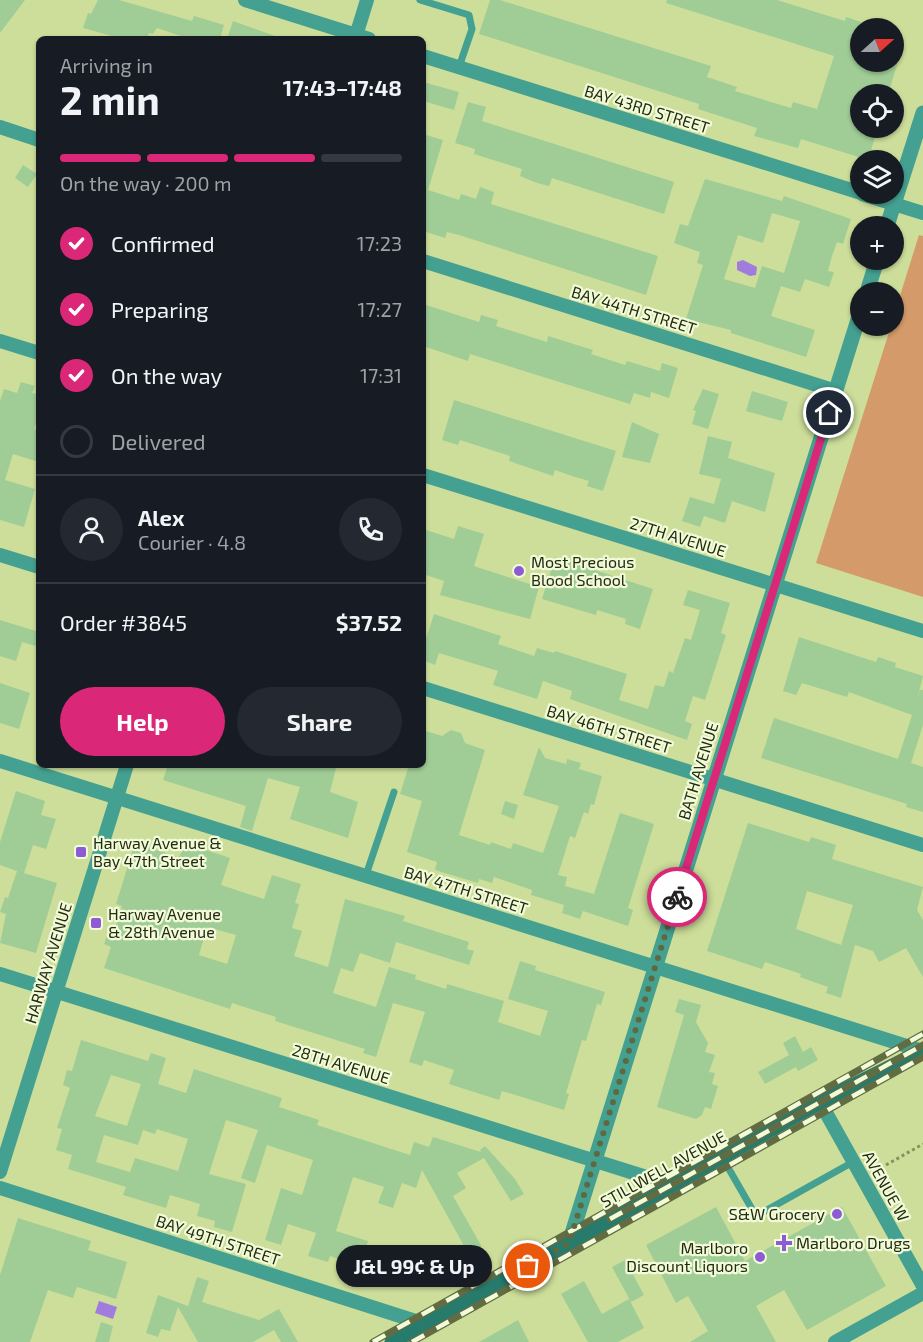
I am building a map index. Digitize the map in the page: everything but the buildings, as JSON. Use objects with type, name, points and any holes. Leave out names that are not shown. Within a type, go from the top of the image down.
[{"type":"main road","name":"STILLWELL AVENUE","points":[[392,1342],[820,1102],[923,1051]]},
{"type":"street","points":[[245,0],[354,36]]},
{"type":"street","points":[[360,36],[367,0]]},
{"type":"street","name":"BAY 43RD STREET","points":[[426,57],[850,189]]},
{"type":"street","points":[[904,173],[923,113]]},
{"type":"street","points":[[0,127],[36,139]]},
{"type":"street","points":[[890,216],[894,204]]},
{"type":"street","name":"BAY 43RD STREET","points":[[894,204],[923,213]]},
{"type":"street","name":"BAY 44TH STREET","points":[[426,262],[836,391]]},
{"type":"street","name":"BATH AVENUE","points":[[569,1243],[853,336]]},
{"type":"street","points":[[0,341],[36,352]]},
{"type":"street","name":"27TH AVENUE","points":[[426,476],[923,631]]},
{"type":"street","points":[[0,555],[36,566]]},
{"type":"street","name":"BAY 46TH STREET","points":[[426,689],[923,845]]},
{"type":"street","name":"BAY 47TH STREET","points":[[0,761],[923,1051]]},
{"type":"street","name":"HARWAY AVENUE","points":[[0,1172],[126,768]]},
{"type":"street","name":"28TH AVENUE","points":[[0,974],[672,1185]]},
{"type":"street","name":"AVENUE W","points":[[820,1102],[923,1286]]},
{"type":"street","name":"BAY 49TH STREET","points":[[0,1188],[425,1324]]},
{"type":"street","points":[[835,1342],[923,1293]]},
{"type":"lane","points":[[420,0],[469,15],[472,29],[459,67]]},
{"type":"lane","points":[[366,875],[394,792]]},
{"type":"lane","points":[[722,1157],[756,1216],[853,1162]]},
{"type":"path","points":[[886,1165],[923,1144]]},
{"type":"shaded area","points":[[919,235],[923,236],[923,597],[816,563],[888,336],[904,336],[904,283]]},
{"type":"shaded area","points":[[743,260],[757,267],[756,275],[750,276],[737,270],[737,262]]},
{"type":"shaded area","points":[[99,1301],[117,1307],[113,1319],[95,1313]]},
{"type":"railway","points":[[373,1342],[923,1034]]},
{"type":"railway","points":[[610,1219],[923,1045]]},
{"type":"railway","points":[[412,1342],[923,1057]]},
{"type":"way so far","points":[[528,1266],[569,1243],[677,897]]},
{"type":"place","name":"Most Precious Blood School","points":[[519,571]]},
{"type":"place","name":"Harway Avenue & Bay 47th Street","points":[[81,852]]},
{"type":"place","name":"Harway Avenue & 28th Avenue","points":[[96,923]]},
{"type":"place","name":"S&W Grocery","points":[[837,1214]]},
{"type":"place","name":"Marlboro Drugs","points":[[784,1243]]},
{"type":"place","name":"Marlboro Discount Liquors","points":[[760,1257]]},
{"type":"place","name":"J&L 99¢ & Up","points":[[528,1266]]},
{"type":"route","points":[[677,897],[829,413]]}]
